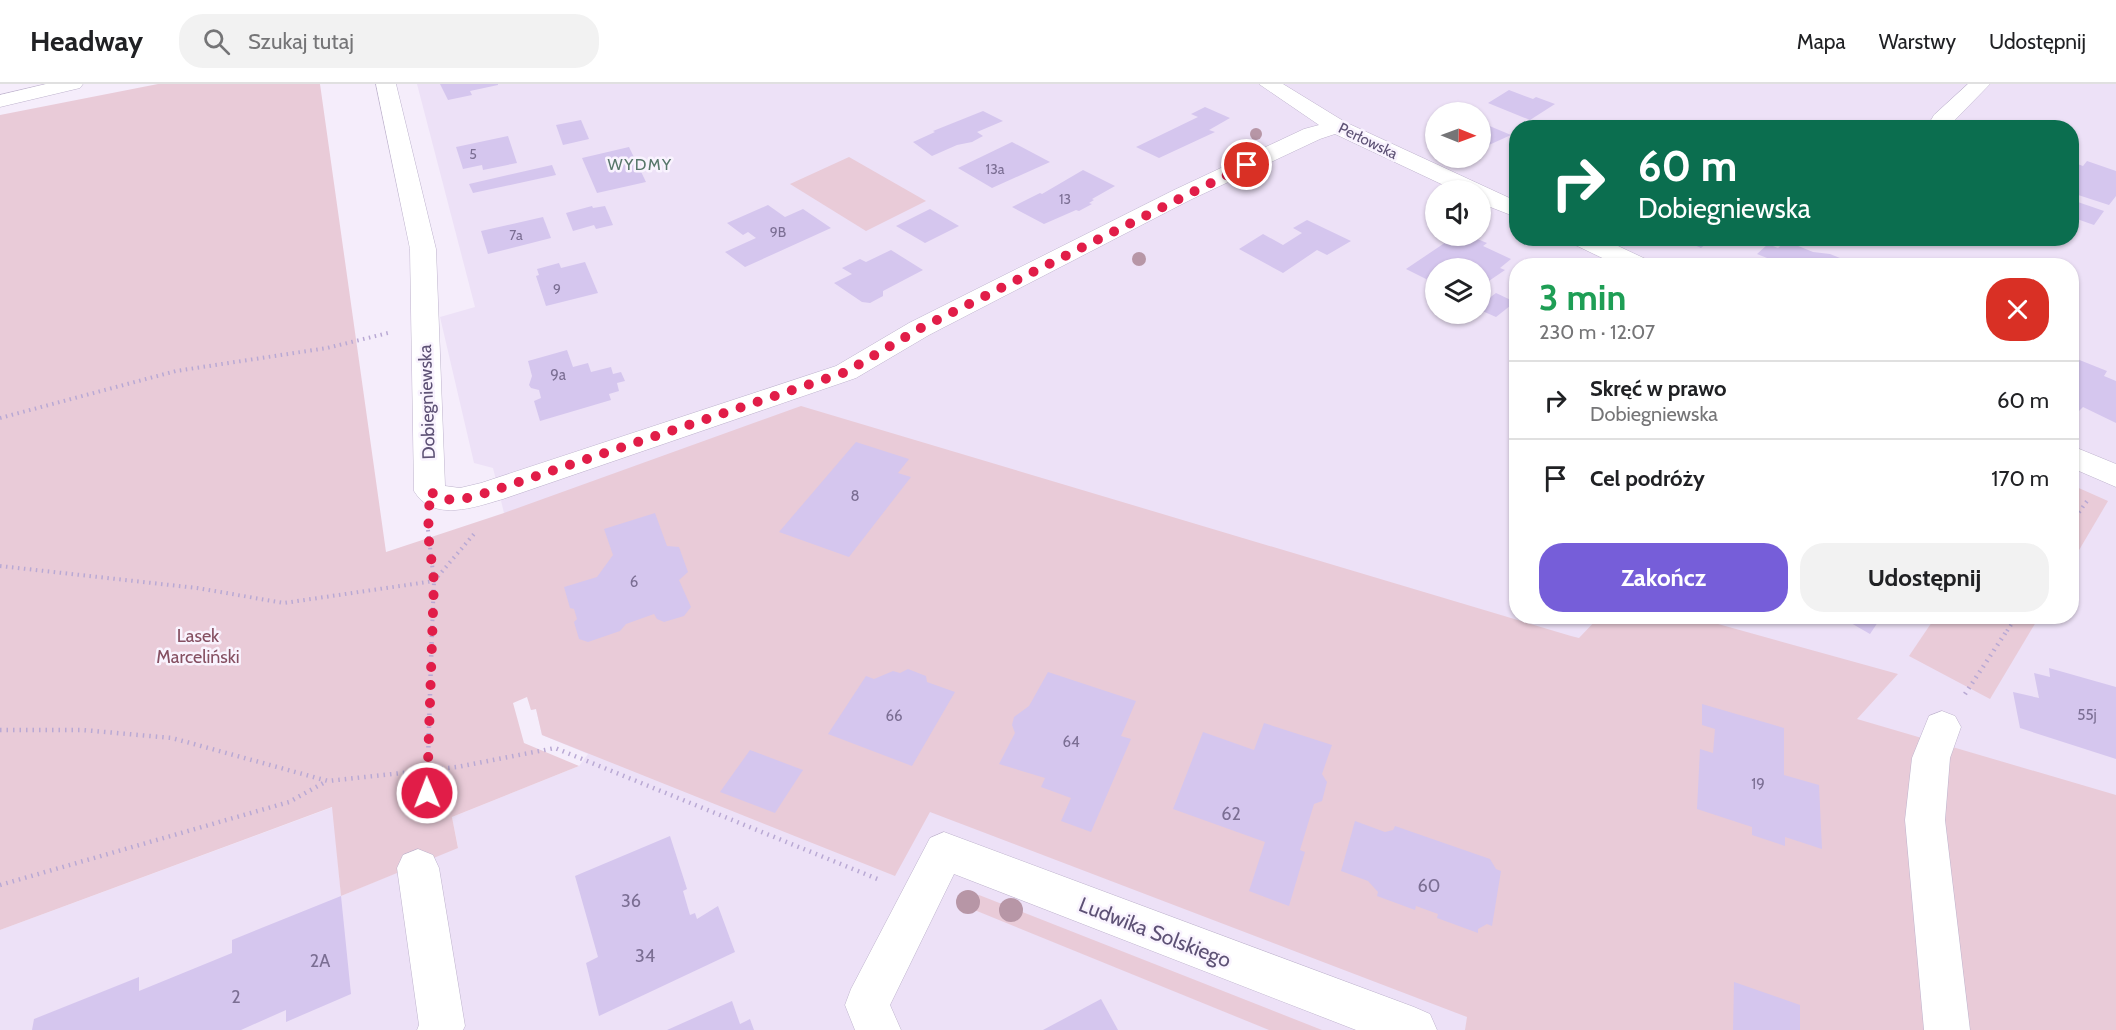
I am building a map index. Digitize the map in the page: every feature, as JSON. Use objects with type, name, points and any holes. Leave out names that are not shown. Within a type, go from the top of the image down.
[{"type":"street","points":[[0,101],[73,84]]},
{"type":"street","name":"Dobiegniewska","points":[[386,84],[423,249],[430,491]]},
{"type":"street","name":"Perłowska","points":[[1269,84],[1337,127],[1451,180]]},
{"type":"street","points":[[1942,120],[1980,84]]},
{"type":"street","points":[[430,491],[437,498],[449,500],[481,495],[846,372],[919,329],[1182,195],[1312,134],[1337,127]]},
{"type":"street","points":[[1491,199],[1509,207]]},
{"type":"street","points":[[1597,246],[1624,258]]},
{"type":"street","points":[[2079,462],[2105,485]]},
{"type":"street","points":[[1942,727],[1930,758],[1925,820],[1947,1030]]},
{"type":"street","name":"Ludwika Solskiego","points":[[907,890],[944,851],[1414,1030]]},
{"type":"street","points":[[418,868],[442,1026],[440,1030]]},
{"type":"street","points":[[878,1030],[867,1005],[907,890]]},
{"type":"path","points":[[0,418],[176,371],[327,348],[424,325]]},
{"type":"path","points":[[2079,508],[2105,485]]},
{"type":"path","points":[[427,793],[434,581],[428,533],[430,491]]},
{"type":"path","points":[[0,566],[197,588],[284,603],[434,581]]},
{"type":"path","points":[[1942,727],[2012,624]]},
{"type":"path","points":[[0,730],[83,730],[172,738],[328,781],[457,767],[555,748],[907,890]]},
{"type":"path","points":[[0,885],[289,802],[328,781]]},
{"type":"shaded area","points":[[417,84],[2116,84],[2116,1030],[0,1030],[0,930],[333,807],[341,896],[458,847],[452,817],[579,766],[588,754],[542,735],[536,709],[531,710],[489,530],[504,513],[493,468],[474,463],[440,317],[475,307]]},
{"type":"green space","name":"Lasek Marceliński","points":[[158,84],[320,84],[386,552],[504,513],[801,406],[1509,617],[1509,624],[1532,624],[1579,638],[1592,624],[1718,624],[1898,674],[1857,719],[2116,795],[2116,1030],[1465,1030],[1467,1017],[930,812],[895,876],[542,735],[536,709],[531,710],[527,697],[513,703],[524,743],[579,766],[452,817],[458,848],[341,896],[332,807],[0,930],[0,115]]},
{"type":"green space","points":[[849,157],[926,201],[866,231],[790,184]]},
{"type":"green space","points":[[2079,488],[2108,501],[2079,550]]},
{"type":"green space","points":[[1931,624],[2035,624],[1990,699],[1909,656]]},
{"type":"green space","points":[[979,895],[1322,1030],[1269,1030],[972,909]]},
{"type":"building","points":[[440,84],[498,85],[470,91],[472,95],[448,100]]},
{"type":"building","points":[[1509,90],[1555,104],[1530,120],[1490,102]]},
{"type":"building","points":[[1205,107],[1230,118],[1209,130],[1215,132],[1159,158],[1136,147],[1198,117],[1191,114]]},
{"type":"building","points":[[983,111],[1003,121],[977,132],[983,136],[972,142],[957,145],[932,156],[913,142],[935,132],[933,131]]},
{"type":"building","points":[[581,120],[589,139],[563,145],[556,125]]},
{"type":"building","points":[[1491,127],[1509,134],[1491,144]]},
{"type":"building","points":[[508,136],[517,163],[483,170],[482,165],[463,169],[456,147]]},
{"type":"building","points":[[1012,142],[1050,162],[992,188],[958,168]]},
{"type":"building","points":[[629,147],[646,182],[597,193],[582,158]]},
{"type":"building","points":[[2087,161],[2116,171],[2116,196],[2109,205],[2079,195],[2079,165],[2083,166]]},
{"type":"building","points":[[552,165],[556,175],[473,193],[469,184]]},
{"type":"building","points":[[1083,170],[1115,186],[1092,199],[1094,200],[1089,203],[1092,204],[1079,211],[1076,210],[1044,224],[1012,207],[1042,194]]},
{"type":"building","points":[[2079,202],[2104,211],[2094,225],[2079,220]]},
{"type":"building","points":[[768,205],[785,217],[803,209],[831,228],[745,267],[725,252],[756,238],[748,232],[743,235],[727,223]]},
{"type":"building","points":[[592,206],[593,208],[605,206],[613,225],[596,229],[594,225],[573,231],[566,213]]},
{"type":"building","points":[[930,209],[959,226],[925,243],[896,226]]},
{"type":"building","points":[[543,217],[551,238],[488,254],[481,231]]},
{"type":"building","points":[[1307,220],[1351,241],[1327,255],[1317,250],[1283,273],[1239,249],[1263,234],[1283,245],[1302,233],[1293,228]]},
{"type":"building","points":[[1440,246],[1483,246],[1509,258],[1500,268],[1505,270],[1491,280],[1491,258],[1425,258],[1425,278],[1406,269]]},
{"type":"building","points":[[1766,246],[1778,248],[1798,246],[1840,258],[1767,258],[1757,254]]},
{"type":"building","points":[[891,250],[923,270],[883,291],[883,296],[870,303],[862,302],[834,283],[852,274],[842,268],[860,259],[866,262]]},
{"type":"building","points":[[585,262],[598,293],[546,306],[536,276],[539,275],[537,269],[559,263],[561,268]]},
{"type":"building","points":[[1496,293],[1509,299],[1509,307],[1496,317],[1491,315],[1491,297]]},
{"type":"building","points":[[567,350],[573,367],[588,363],[591,372],[611,367],[613,374],[621,372],[625,381],[617,383],[619,391],[609,394],[611,400],[540,421],[534,401],[541,398],[539,390],[529,385],[532,376],[528,361]]},
{"type":"building","points":[[2079,360],[2107,371],[2104,376],[2116,381],[2116,423],[2083,407],[2079,411]]},
{"type":"building","points":[[856,442],[909,459],[898,473],[911,477],[849,557],[779,532]]},
{"type":"building","points":[[655,513],[667,546],[679,547],[688,572],[679,580],[691,607],[684,616],[664,622],[657,619],[654,614],[626,624],[620,631],[588,642],[579,639],[574,622],[577,619],[574,609],[570,608],[564,587],[597,577],[613,555],[604,529]]},
{"type":"building","points":[[1853,624],[1877,624],[1870,634]]},
{"type":"building","points":[[2049,668],[2116,687],[2116,759],[2020,728],[2013,692],[2039,698],[2034,673],[2050,677]]},
{"type":"building","points":[[908,669],[926,676],[927,682],[955,692],[912,766],[828,734],[866,676],[874,679],[893,671],[900,673]]},
{"type":"building","points":[[1048,672],[1136,701],[1121,736],[1131,739],[1091,832],[1061,821],[1071,798],[1041,787],[1045,778],[999,764],[1015,733],[1012,725],[1014,717],[1029,706]]},
{"type":"building","points":[[1702,704],[1784,728],[1784,775],[1819,785],[1822,849],[1785,837],[1785,846],[1752,835],[1752,827],[1697,809],[1700,749],[1713,753],[1715,729],[1702,725]]},
{"type":"building","points":[[1264,723],[1332,745],[1322,774],[1327,782],[1322,801],[1314,804],[1300,850],[1305,852],[1289,906],[1249,891],[1265,842],[1173,809],[1203,732],[1254,750]]},
{"type":"building","points":[[750,750],[803,770],[775,813],[720,792]]},
{"type":"building","points":[[1355,821],[1385,832],[1393,830],[1395,826],[1490,859],[1496,869],[1501,871],[1492,926],[1487,924],[1478,929],[1478,933],[1437,918],[1438,914],[1416,906],[1415,910],[1377,896],[1378,892],[1368,881],[1341,871]]},
{"type":"building","points":[[670,836],[687,889],[683,891],[690,915],[695,913],[697,919],[718,906],[735,952],[599,1016],[586,963],[598,957],[575,876]]},
{"type":"building","points":[[341,896],[351,994],[286,1022],[286,1010],[241,1030],[32,1030],[34,1019],[139,977],[139,991],[232,953],[232,940]]},
{"type":"building","points":[[1734,982],[1800,1005],[1800,1030],[1733,1030]]},
{"type":"building","points":[[1101,999],[1118,1030],[1043,1030]]},
{"type":"building","points":[[732,1001],[740,1024],[750,1019],[754,1030],[667,1030]]},
{"type":"district","name":"WYDMY","points":[[640,164]]},
{"type":"route","points":[[427,793],[434,581],[428,533],[430,491],[437,498],[449,500],[470,498],[846,372],[919,329],[1182,195],[1247,165]]}]
